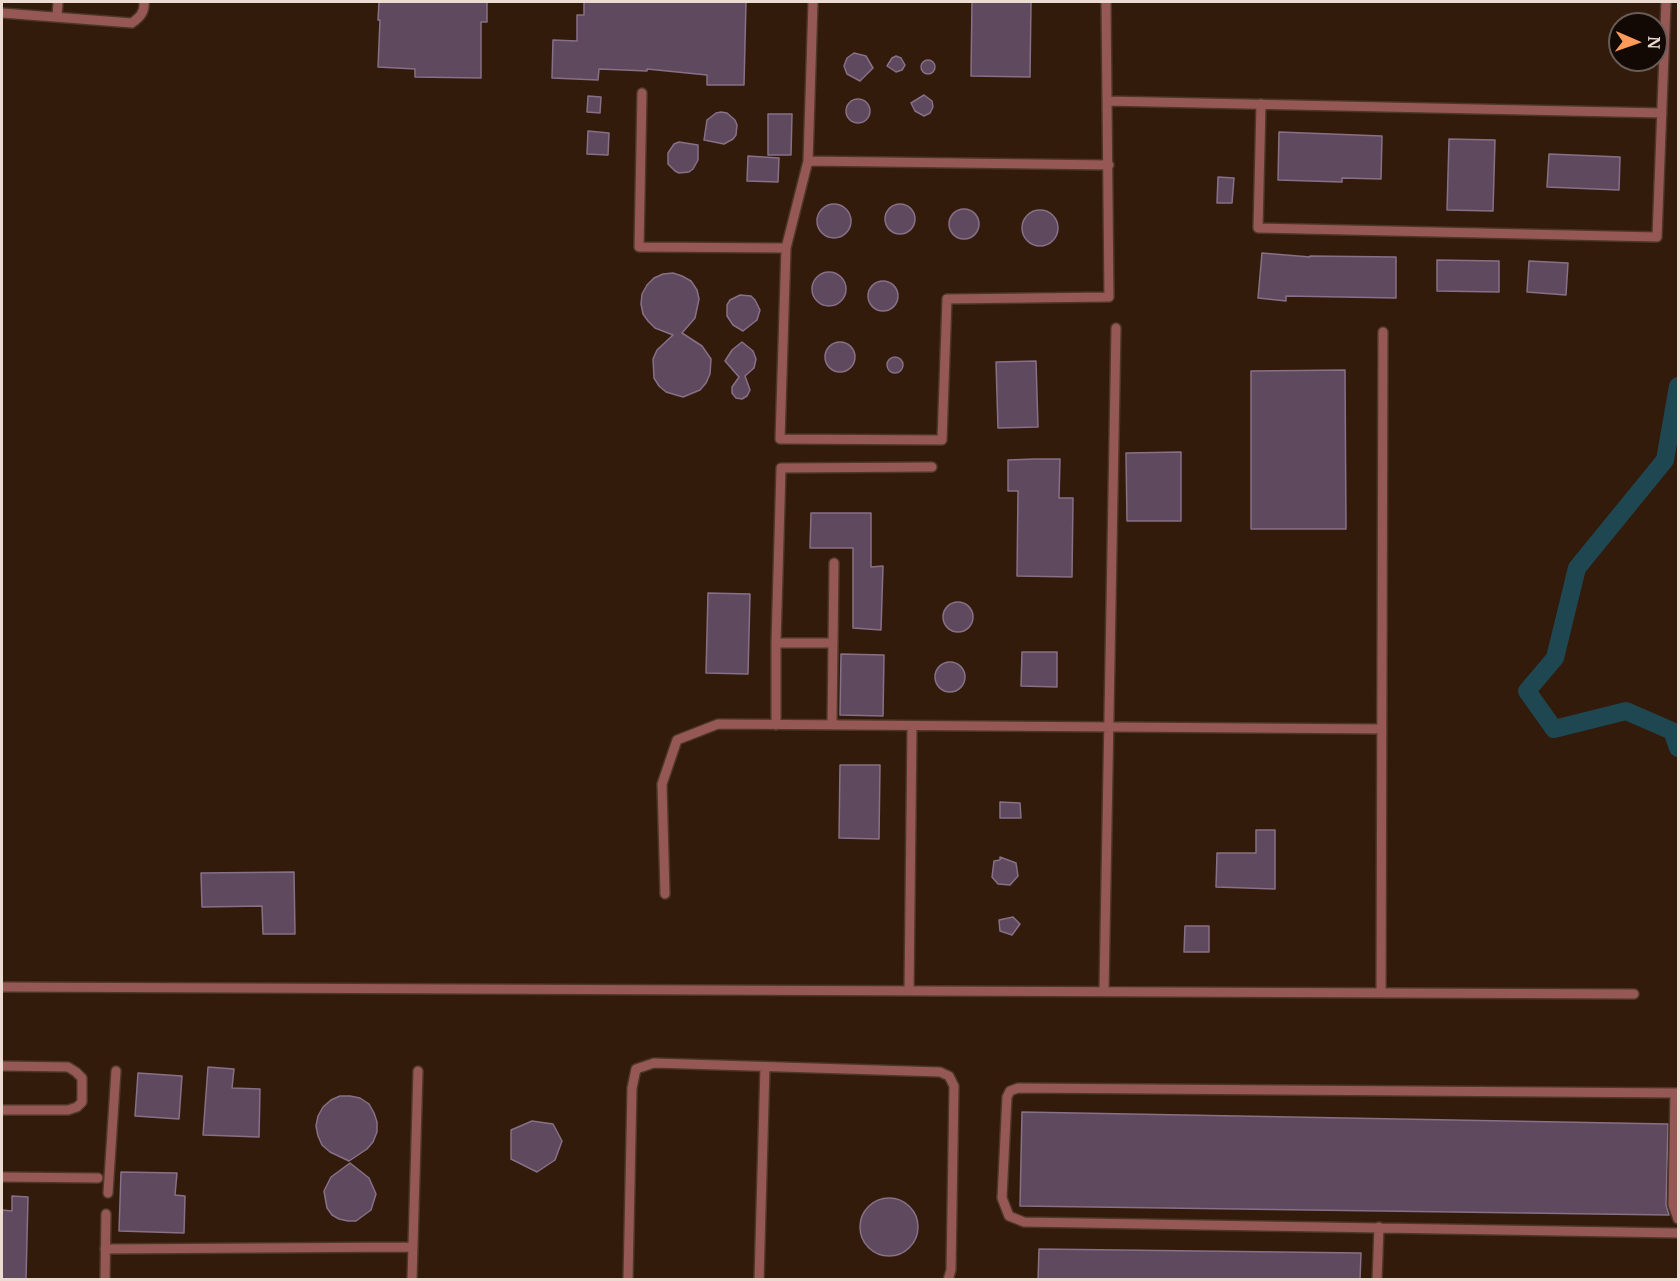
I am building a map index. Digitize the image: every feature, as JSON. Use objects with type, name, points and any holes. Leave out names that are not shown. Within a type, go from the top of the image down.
[{"type":"lane","points":[[57,17],[58,2]]},
{"type":"lane","points":[[2,13],[132,23],[141,16],[144,2]]},
{"type":"lane","points":[[813,2],[808,160],[786,248],[780,439],[942,440],[947,299],[1109,297],[1106,2]]},
{"type":"lane","points":[[1261,104],[1258,228],[1657,237],[1666,2]]},
{"type":"lane","points":[[642,93],[639,247],[786,248]]},
{"type":"lane","points":[[1107,101],[1662,113]]},
{"type":"lane","points":[[808,160],[1108,165]]},
{"type":"lane","points":[[1104,992],[1116,328]]},
{"type":"lane","points":[[1381,993],[1383,332]]},
{"type":"lane","points":[[776,725],[781,468],[932,467]]},
{"type":"lane","points":[[832,725],[834,563]]},
{"type":"lane","points":[[776,643],[832,643]]},
{"type":"lane","points":[[665,894],[662,783],[676,740],[718,724],[1382,729]]},
{"type":"lane","points":[[909,990],[912,727]]},
{"type":"lane","points":[[2,987],[1634,994]]},
{"type":"lane","points":[[628,1280],[632,1088],[636,1069],[654,1063],[940,1072],[950,1076],[954,1086],[951,1270],[948,1280]]},
{"type":"lane","points":[[2,1066],[68,1067],[82,1078],[82,1102],[77,1107],[68,1110],[2,1110]]},
{"type":"lane","points":[[759,1280],[765,1066]]},
{"type":"lane","points":[[108,1192],[116,1071]]},
{"type":"lane","points":[[412,1280],[418,1071]]},
{"type":"lane","points":[[1678,1219],[1673,1205],[1677,1093],[1018,1088],[1010,1091],[1006,1097],[1002,1198],[1008,1216],[1024,1222],[1678,1233]]},
{"type":"lane","points":[[2,1177],[98,1178]]},
{"type":"lane","points":[[105,1280],[106,1214]]},
{"type":"lane","points":[[1377,1280],[1379,1227]]},
{"type":"lane","points":[[105,1249],[412,1247]]},
{"type":"building","points":[[379,2],[487,2],[487,22],[481,22],[481,78],[415,77],[415,69],[378,67]]},
{"type":"building","points":[[584,2],[746,2],[744,85],[707,85],[707,75],[647,69],[647,71],[599,69],[598,80],[552,78],[553,40],[577,41],[577,15],[584,15]]},
{"type":"building","points":[[972,2],[1031,2],[1030,77],[971,76]]},
{"type":"building","points":[[854,53],[866,56],[873,68],[860,81],[847,74],[844,66],[847,58]]},
{"type":"building","points":[[896,56],[901,58],[905,65],[902,70],[896,72],[887,66]]},
{"type":"building","points":[[925,60],[931,60],[935,67],[931,74],[925,74],[921,70],[921,64]]},
{"type":"building","points":[[924,95],[932,101],[933,107],[930,113],[924,116],[915,111],[911,103]]},
{"type":"building","points":[[588,96],[601,97],[600,113],[587,112]]},
{"type":"building","points":[[858,99],[863,100],[869,106],[869,116],[863,122],[858,123],[853,122],[847,116],[846,111],[847,106],[853,100]]},
{"type":"building","points":[[721,112],[727,113],[735,120],[736,135],[724,144],[704,140],[707,120]]},
{"type":"building","points":[[768,114],[792,114],[791,155],[768,155]]},
{"type":"building","points":[[588,131],[609,133],[608,155],[587,154]]},
{"type":"building","points":[[1279,132],[1382,136],[1381,179],[1342,178],[1342,182],[1278,180]]},
{"type":"building","points":[[1449,139],[1495,140],[1493,211],[1447,210]]},
{"type":"building","points":[[679,142],[698,145],[698,160],[689,172],[679,173],[668,164],[668,153],[674,144]]},
{"type":"building","points":[[1549,154],[1620,157],[1619,190],[1547,187]]},
{"type":"building","points":[[748,156],[779,158],[778,182],[747,181]]},
{"type":"building","points":[[1218,177],[1234,178],[1232,203],[1217,203]]},
{"type":"building","points":[[834,204],[846,209],[851,221],[846,233],[834,238],[822,233],[817,221],[822,209]]},
{"type":"building","points":[[900,204],[911,208],[915,219],[911,230],[900,234],[889,230],[885,219],[889,208]]},
{"type":"building","points":[[964,209],[975,213],[979,224],[975,235],[964,239],[953,235],[949,224],[953,213]]},
{"type":"building","points":[[1040,210],[1053,215],[1058,228],[1053,241],[1040,246],[1027,241],[1022,228],[1027,215]]},
{"type":"building","points":[[1262,253],[1310,257],[1396,257],[1396,298],[1286,296],[1286,301],[1258,298]]},
{"type":"building","points":[[1437,260],[1499,261],[1499,292],[1437,291]]},
{"type":"building","points":[[1529,261],[1568,263],[1566,295],[1527,292]]},
{"type":"building","points":[[829,272],[841,277],[846,289],[841,301],[829,306],[817,301],[812,289],[817,277]]},
{"type":"building","points":[[673,273],[691,281],[697,290],[699,299],[695,318],[682,333],[702,346],[711,359],[710,374],[706,383],[700,390],[683,397],[666,392],[654,378],[653,359],[657,350],[673,335],[655,328],[643,314],[641,304],[642,294],[654,278]]},
{"type":"building","points":[[883,281],[894,285],[898,296],[894,307],[883,311],[872,307],[868,296],[872,285]]},
{"type":"building","points":[[740,295],[751,296],[760,310],[757,320],[743,331],[733,325],[727,316],[727,305],[730,300]]},
{"type":"building","points":[[742,342],[753,351],[756,359],[754,368],[745,376],[750,390],[742,399],[736,398],[732,393],[732,387],[739,377],[725,361],[732,350]]},
{"type":"building","points":[[840,342],[851,346],[855,357],[851,368],[840,372],[829,368],[825,357],[829,346]]},
{"type":"building","points":[[892,357],[898,357],[903,365],[901,371],[892,373],[887,368],[887,362]]},
{"type":"building","points":[[1036,361],[1038,427],[998,428],[996,362]]},
{"type":"building","points":[[1345,370],[1346,529],[1251,529],[1251,371]]},
{"type":"building","points":[[1181,452],[1181,521],[1127,521],[1126,453]]},
{"type":"building","points":[[1060,459],[1059,498],[1073,498],[1072,577],[1017,576],[1018,491],[1008,491],[1008,460]]},
{"type":"building","points":[[811,513],[871,513],[871,567],[883,566],[881,630],[853,628],[853,548],[810,548]]},
{"type":"building","points":[[708,593],[750,594],[748,674],[706,673]]},
{"type":"building","points":[[958,602],[969,606],[973,617],[969,628],[958,632],[947,628],[943,617],[947,606]]},
{"type":"building","points":[[1022,652],[1057,652],[1057,687],[1021,686]]},
{"type":"building","points":[[841,654],[884,655],[883,716],[840,715]]},
{"type":"building","points":[[950,662],[961,666],[965,677],[961,688],[950,692],[939,688],[935,677],[939,666]]},
{"type":"building","points":[[840,765],[880,765],[879,839],[839,838]]},
{"type":"building","points":[[1000,802],[1020,803],[1021,818],[1000,818]]},
{"type":"building","points":[[1256,830],[1275,830],[1275,889],[1216,887],[1217,853],[1256,853]]},
{"type":"building","points":[[1000,857],[1016,863],[1018,876],[1010,885],[998,884],[992,877],[994,861],[1000,860]]},
{"type":"building","points":[[294,872],[295,934],[263,934],[262,906],[202,907],[201,873]]},
{"type":"building","points":[[1013,917],[1020,924],[1012,935],[1000,931],[999,920]]},
{"type":"building","points":[[1185,926],[1209,926],[1209,952],[1184,952]]},
{"type":"building","points":[[208,1067],[234,1069],[232,1088],[260,1089],[259,1137],[203,1135]]},
{"type":"building","points":[[138,1073],[182,1076],[179,1119],[135,1116]]},
{"type":"building","points":[[340,1096],[360,1098],[369,1104],[377,1122],[377,1132],[373,1142],[349,1161],[330,1152],[322,1145],[316,1126],[323,1107]]},
{"type":"building","points":[[1022,1112],[1668,1124],[1666,1205],[1669,1215],[1020,1206]]},
{"type":"building","points":[[532,1121],[553,1124],[562,1141],[555,1160],[537,1172],[511,1159],[511,1130]]},
{"type":"building","points":[[350,1163],[369,1178],[376,1194],[371,1210],[356,1221],[339,1219],[332,1215],[327,1208],[324,1191],[331,1177]]},
{"type":"building","points":[[121,1172],[177,1173],[175,1195],[185,1196],[184,1233],[119,1231]]},
{"type":"building","points":[[12,1196],[28,1197],[26,1280],[2,1280],[2,1210],[12,1211]]},
{"type":"building","points":[[883,1198],[895,1198],[910,1206],[918,1221],[918,1233],[910,1248],[895,1256],[883,1256],[868,1248],[860,1233],[860,1221],[868,1206]]},
{"type":"building","points":[[1039,1249],[1361,1253],[1360,1280],[1038,1280]]},
{"type":"waterway","points":[[1678,386],[1665,460],[1577,568],[1555,658],[1527,691],[1554,729],[1626,711],[1672,731],[1678,748]]}]
